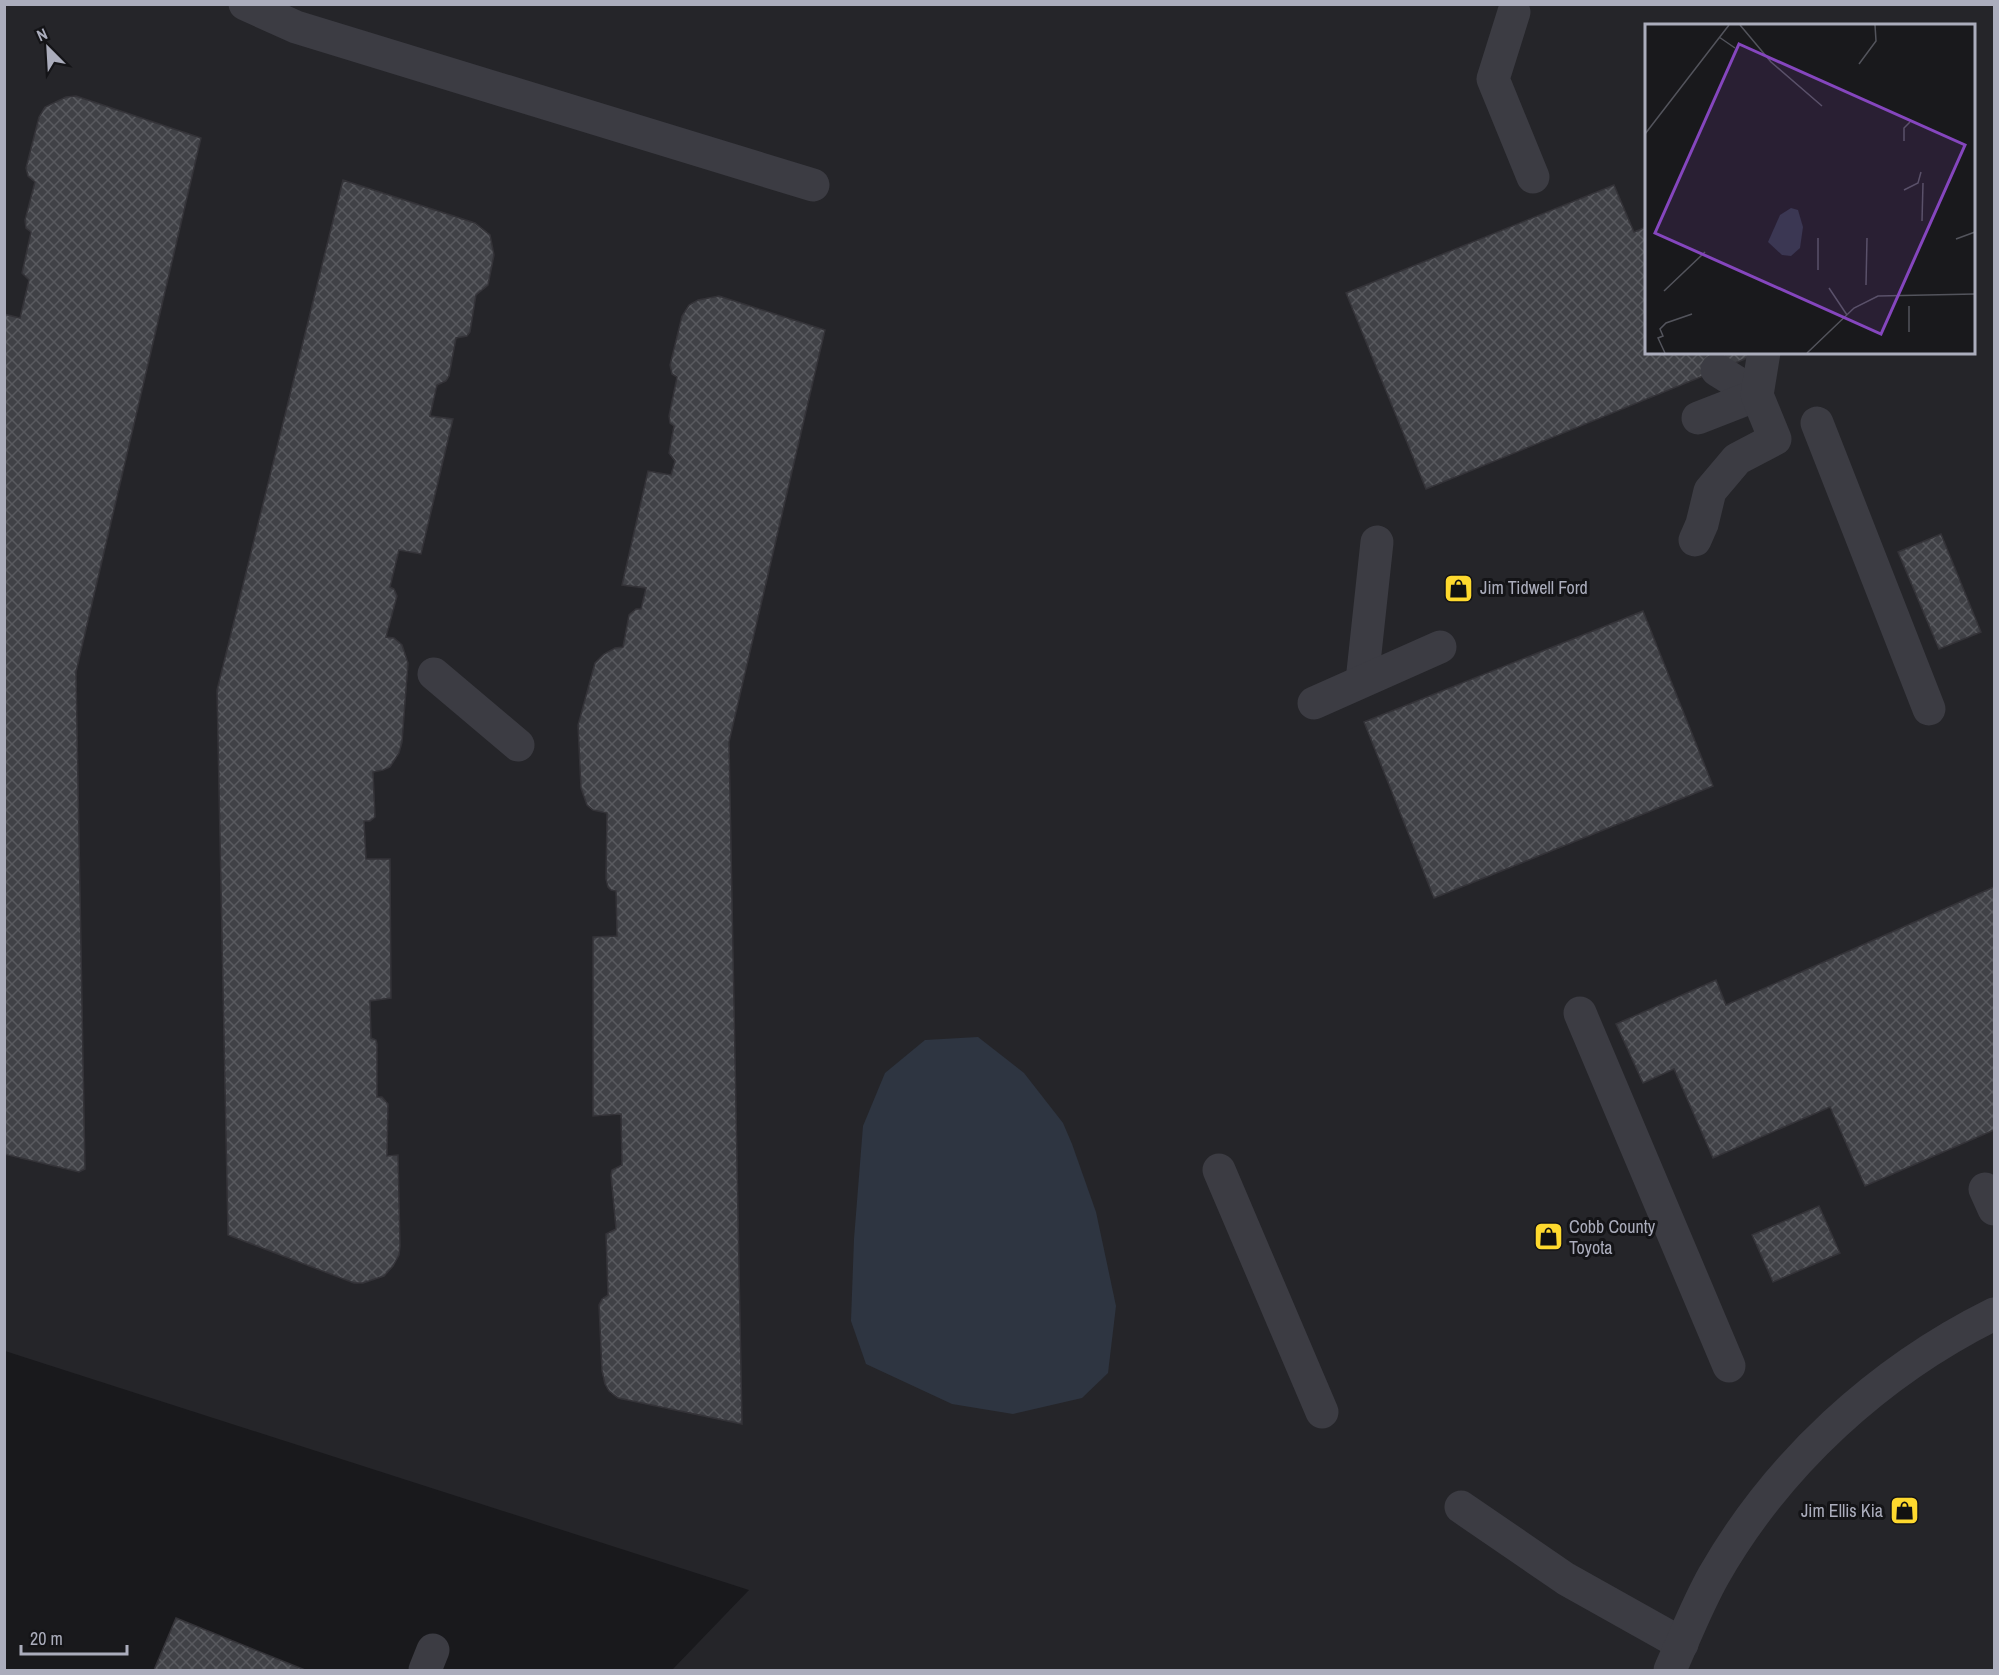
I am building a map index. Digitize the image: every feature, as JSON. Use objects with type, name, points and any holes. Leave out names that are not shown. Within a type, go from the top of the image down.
[{"type":"street","points":[[245,4],[299,16],[813,185]]},
{"type":"street","points":[[1514,12],[1493,79],[1533,177]]},
{"type":"street","points":[[1695,540],[1702,524],[1710,491],[1737,459],[1775,439],[1757,395],[1764,354]]},
{"type":"street","points":[[1717,370],[1757,395]]},
{"type":"street","points":[[1698,418],[1757,395]]},
{"type":"street","points":[[1817,423],[1929,709]]},
{"type":"street","points":[[1362,681],[1377,542]]},
{"type":"street","points":[[1314,703],[1440,647]]},
{"type":"street","points":[[434,674],[518,745]]},
{"type":"street","points":[[1580,1013],[1729,1366]]},
{"type":"street","points":[[1219,1170],[1322,1412]]},
{"type":"street","points":[[1461,1507],[1676,1657],[1713,1576],[1744,1528],[1787,1474],[1856,1404],[1902,1368],[1962,1330],[1995,1314]]},
{"type":"shaded area","points":[[5,5],[1994,5],[1994,1670],[672,1670],[749,1590],[5,1351]]},
{"type":"water","points":[[978,1037],[1024,1073],[1063,1123],[1096,1212],[1116,1306],[1108,1373],[1082,1398],[1013,1414],[952,1404],[866,1364],[851,1321],[854,1239],[863,1126],[885,1073],[925,1040]]},
{"type":"building","points":[[76,96],[201,138],[76,672],[85,1169],[79,1172],[4,1154],[4,314],[20,318],[29,280],[22,273],[31,232],[26,228],[25,220],[35,182],[28,176],[26,168],[39,117],[45,107],[66,97]]},
{"type":"building","points":[[343,180],[475,223],[490,235],[494,255],[488,285],[476,295],[470,332],[467,336],[456,338],[449,376],[446,381],[437,385],[430,416],[453,419],[421,554],[399,550],[390,587],[394,589],[397,596],[386,637],[394,638],[402,645],[408,663],[402,742],[399,753],[390,767],[373,772],[375,817],[370,821],[364,821],[366,859],[390,859],[391,998],[370,1001],[371,1038],[376,1040],[377,1044],[377,1097],[382,1097],[388,1104],[387,1156],[398,1155],[400,1246],[399,1255],[384,1276],[363,1283],[354,1283],[228,1235],[217,690]]},
{"type":"building","points":[[1614,185],[1634,232],[1645,227],[1645,354],[1757,354],[1426,489],[1346,293]]},
{"type":"building","points":[[719,296],[825,330],[729,742],[742,1424],[618,1398],[609,1391],[605,1384],[602,1371],[599,1305],[608,1295],[606,1234],[616,1229],[611,1175],[612,1170],[622,1165],[621,1114],[593,1116],[593,937],[617,936],[616,891],[608,887],[606,879],[607,813],[593,810],[587,805],[581,788],[578,725],[595,663],[604,654],[615,648],[623,647],[629,615],[636,609],[641,609],[646,588],[622,585],[648,471],[671,475],[675,461],[669,453],[674,426],[670,423],[669,416],[677,377],[672,374],[670,365],[682,316],[689,305],[698,300]]},
{"type":"building","points":[[1941,534],[1981,632],[1939,649],[1898,552]]},
{"type":"building","points":[[1643,611],[1713,786],[1434,898],[1364,722]]},
{"type":"building","points":[[1994,887],[1994,1130],[1865,1186],[1830,1107],[1713,1158],[1674,1069],[1643,1083],[1616,1024],[1716,980],[1726,1005]]},
{"type":"building","points":[[1819,1206],[1840,1253],[1773,1282],[1752,1235]]},
{"type":"building","points":[[176,1618],[305,1670],[154,1670]]},
{"type":"place","name":"Jim Tidwell Ford","points":[[1459,588]]},
{"type":"place","name":"Cobb County Toyota","points":[[1548,1237]]},
{"type":"place","name":"Jim Ellis Kia","points":[[1904,1511]]}]
